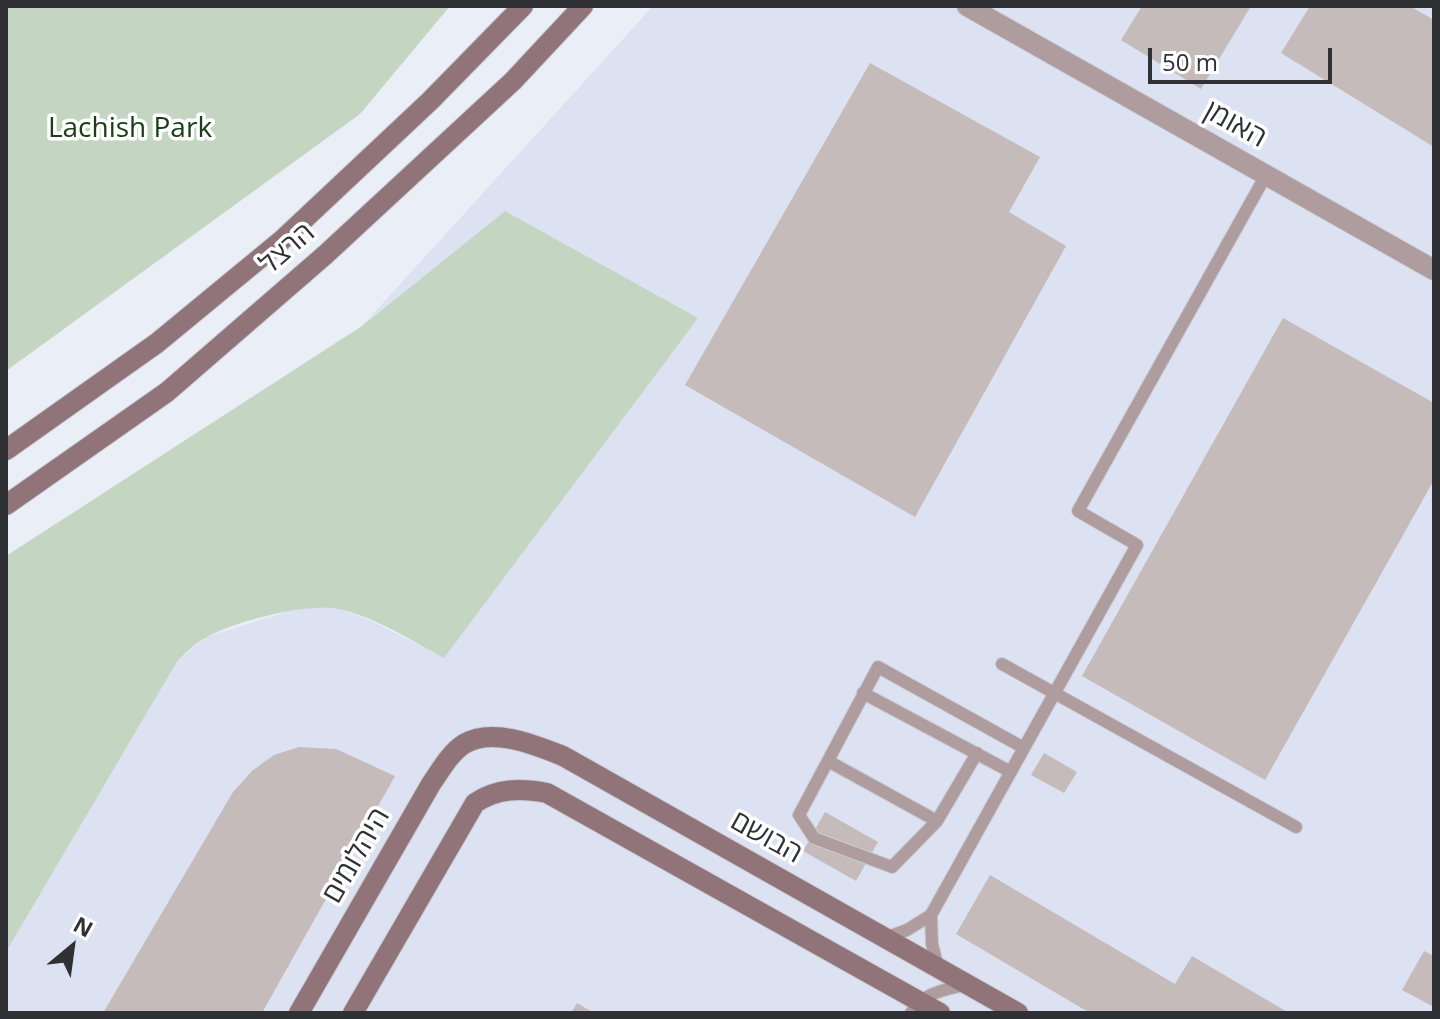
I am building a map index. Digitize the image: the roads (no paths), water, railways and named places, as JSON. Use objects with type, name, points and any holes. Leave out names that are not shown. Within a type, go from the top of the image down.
[{"type":"street","name":"הרצל","points":[[6,450],[157,343],[282,240],[430,101],[523,6]]},
{"type":"street","name":"הרצל","points":[[6,505],[167,392],[325,255],[513,81],[583,6]]},
{"type":"street","name":"האומן","points":[[967,6],[1434,270]]},
{"type":"street","name":"הבושם","points":[[477,739],[516,740],[563,756],[1018,1013]]},
{"type":"street","name":"היהלומים","points":[[299,1013],[431,784],[456,751],[477,739]]},
{"type":"street","points":[[353,1013],[475,803],[488,794],[526,789],[547,793],[914,1007],[940,1013]]},
{"type":"lane","points":[[885,938],[907,930],[931,915],[1137,545],[1078,511],[1266,175]]},
{"type":"lane","points":[[1002,664],[1296,827]]},
{"type":"lane","points":[[977,753],[937,821],[892,867],[814,838],[799,815],[878,667],[1024,748]]},
{"type":"lane","points":[[863,693],[1011,772]]},
{"type":"lane","points":[[828,761],[937,821]]},
{"type":"lane","points":[[931,915],[932,944],[938,967]]},
{"type":"lane","points":[[914,1007],[940,991],[968,984]]},
{"type":"park label","name":"Lachish Park","points":[[130,129]]}]
